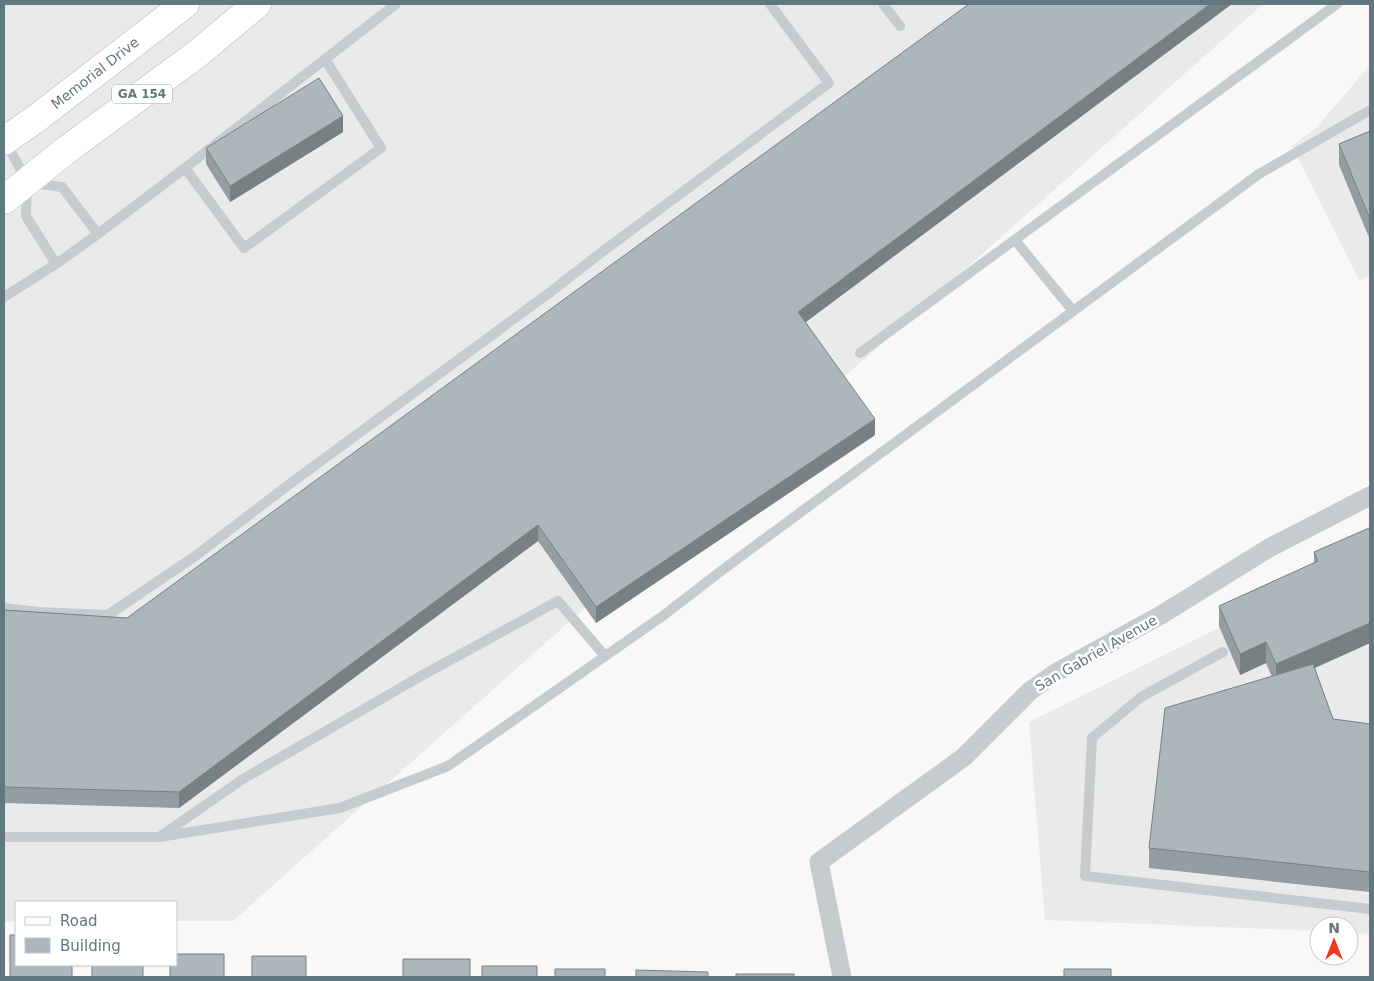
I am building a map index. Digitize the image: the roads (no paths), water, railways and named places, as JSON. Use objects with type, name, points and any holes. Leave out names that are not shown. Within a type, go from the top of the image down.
[{"type":"main road","name":"Memorial Drive","points":[[4,139],[37,118],[185,4]]},
{"type":"main road","name":"GA 154","points":[[4,200],[65,151],[197,54],[257,4]]},
{"type":"street","name":"San Gabriel Avenue","points":[[842,977],[819,862],[964,757],[1030,691],[1057,672],[1162,615],[1269,548],[1370,496]]},
{"type":"lane","points":[[4,297],[56,264],[98,234],[396,4]]},
{"type":"lane","points":[[4,608],[38,612],[108,615],[194,557],[829,83],[770,4]]},
{"type":"lane","points":[[883,4],[900,26]]},
{"type":"lane","points":[[860,353],[1337,4]]},
{"type":"lane","points":[[185,168],[244,248],[381,148],[325,59]]},
{"type":"lane","points":[[4,837],[159,837],[340,808],[448,766],[664,614],[1258,174],[1370,110]]},
{"type":"lane","points":[[4,139],[27,182],[26,216],[56,264]]},
{"type":"lane","points":[[27,182],[62,187],[98,234]]},
{"type":"lane","points":[[1015,240],[1073,311]]},
{"type":"lane","points":[[159,837],[243,779],[421,676],[558,601],[605,656]]},
{"type":"lane","points":[[1223,652],[1141,697],[1092,738],[1085,876],[1370,909]]}]
